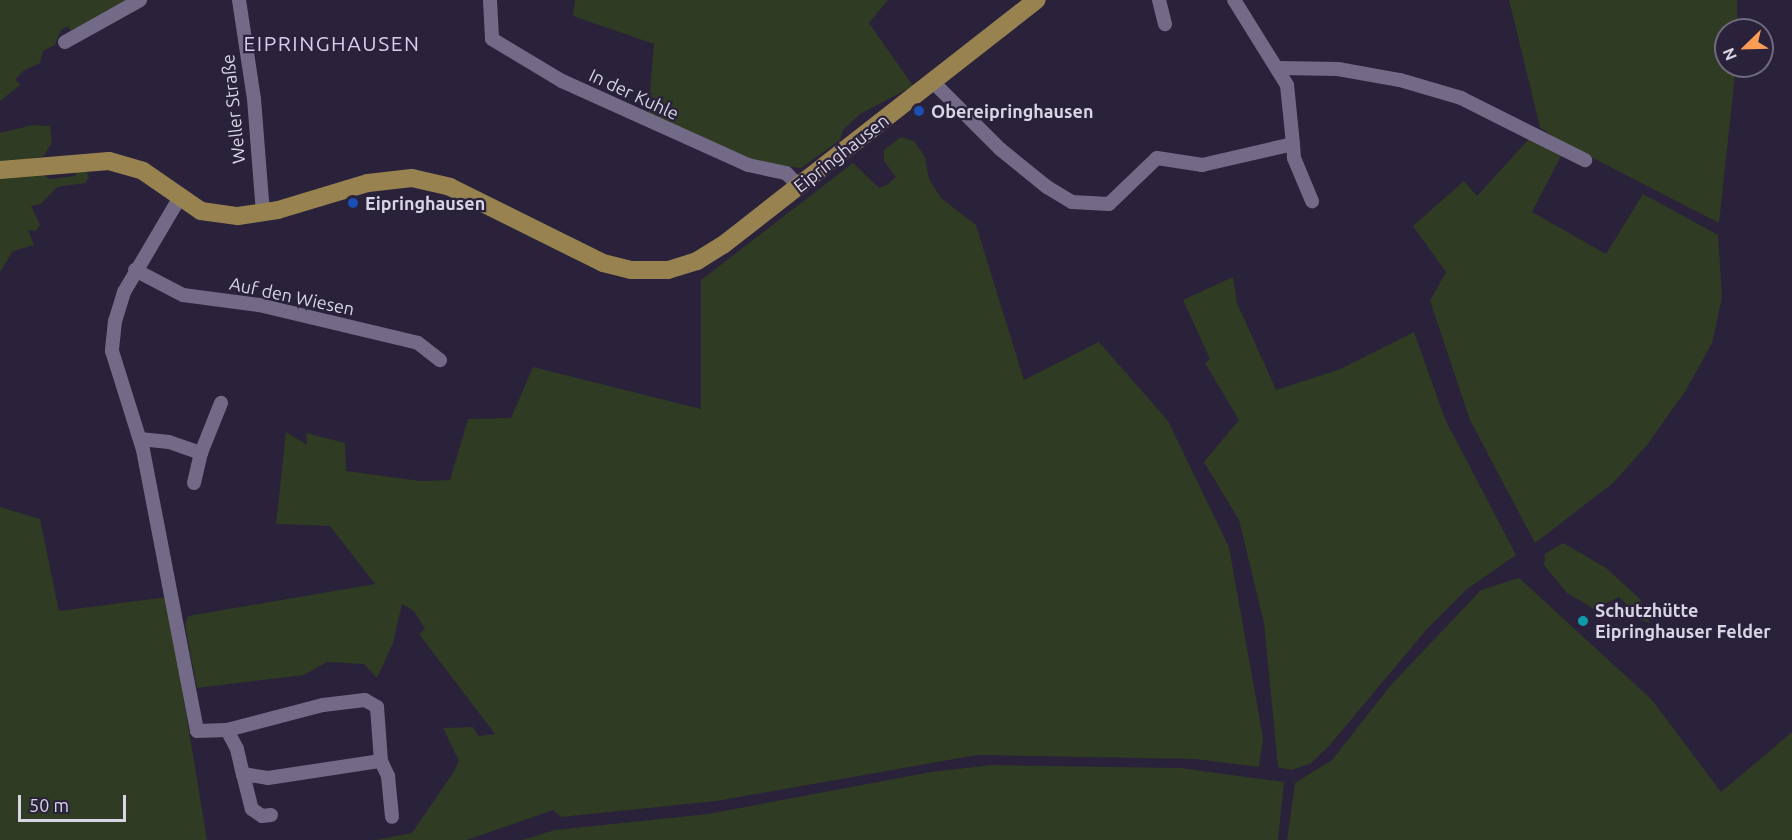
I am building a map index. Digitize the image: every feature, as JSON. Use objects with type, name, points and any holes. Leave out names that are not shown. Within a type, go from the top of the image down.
[{"type":"main road","name":"Eipringhausen","points":[[1,170],[109,161],[143,171],[196,209],[217,215],[263,213],[368,183],[412,178],[450,187],[603,262],[631,270],[659,271],[687,265],[715,251],[1037,0]]},
{"type":"street","points":[[65,42],[140,0]]},
{"type":"street","name":"Weller Straße","points":[[239,0],[254,99],[263,213]]},
{"type":"street","name":"In der Kuhle","points":[[490,0],[492,39],[562,81],[748,165],[786,173],[799,186]]},
{"type":"street","points":[[1159,0],[1165,24]]},
{"type":"street","points":[[1234,0],[1287,85],[1294,158],[1311,201]]},
{"type":"street","points":[[1278,68],[1338,69],[1400,80],[1461,98],[1585,160]]},
{"type":"street","points":[[933,82],[1023,169],[1056,194],[1080,203],[1109,204],[1157,158],[1202,165],[1293,144]]},
{"type":"street","points":[[180,197],[135,270],[115,321],[112,351],[140,439],[197,730],[227,730],[324,705],[365,700],[377,707],[381,761],[388,776],[392,817]]},
{"type":"street","name":"Auf den Wiesen","points":[[135,270],[183,294],[259,305],[418,343],[440,360]]},
{"type":"street","points":[[194,483],[201,453],[221,403]]},
{"type":"street","points":[[140,439],[169,442],[201,453]]},
{"type":"street","points":[[227,730],[243,774],[252,809],[262,816],[271,815]]},
{"type":"street","points":[[243,774],[268,778],[381,761]]},
{"type":"green space","points":[[0,0],[132,0],[72,32],[68,26],[61,30],[55,45],[43,51],[40,63],[23,71],[15,80],[20,85],[0,101]]},
{"type":"green space","points":[[575,0],[888,0],[869,23],[913,86],[860,114],[843,130],[840,140],[801,168],[764,164],[648,117],[654,44],[573,16]]},
{"type":"green space","points":[[1509,0],[1737,0],[1737,18],[1714,18],[1714,78],[1735,78],[1719,223],[1558,140],[1540,127]]},
{"type":"green space","points":[[33,125],[50,126],[52,142],[44,156],[19,161],[50,179],[75,176],[77,171],[87,172],[89,177],[85,183],[57,187],[41,204],[31,206],[40,225],[36,231],[28,230],[34,245],[13,251],[0,272],[0,133]]},
{"type":"green space","points":[[901,137],[914,141],[925,157],[929,179],[941,198],[976,225],[1024,380],[1099,342],[1168,421],[1229,547],[1263,738],[1259,767],[1195,759],[977,755],[716,801],[561,817],[553,810],[467,840],[376,840],[412,833],[453,773],[459,761],[443,728],[473,727],[479,736],[495,734],[419,634],[425,629],[414,611],[402,604],[393,643],[377,678],[364,664],[327,662],[304,675],[197,688],[185,625],[188,616],[375,584],[330,526],[276,524],[286,432],[307,445],[306,433],[345,443],[346,471],[421,481],[450,480],[468,419],[511,418],[533,367],[701,409],[701,280],[853,163],[879,188],[887,185],[896,177],[884,161],[884,150]]},
{"type":"green space","points":[[1529,139],[1562,154],[1532,212],[1606,254],[1643,194],[1718,235],[1722,298],[1712,343],[1686,390],[1647,445],[1613,483],[1535,543],[1470,420],[1430,301],[1446,272],[1413,226],[1464,181],[1477,196]]},
{"type":"green space","points":[[1233,277],[1237,303],[1276,390],[1338,370],[1414,332],[1445,419],[1516,555],[1467,589],[1426,630],[1329,746],[1310,764],[1291,770],[1278,767],[1264,623],[1239,520],[1204,462],[1239,420],[1205,363],[1210,359],[1183,300]]},
{"type":"green space","points":[[0,507],[40,519],[59,611],[167,597],[207,840],[0,840]]},
{"type":"green space","points":[[1563,543],[1606,568],[1640,599],[1650,623],[1641,620],[1619,597],[1594,609],[1567,593],[1544,565],[1545,554]]},
{"type":"green space","points":[[1519,578],[1652,700],[1721,792],[1792,732],[1792,840],[1287,840],[1295,783],[1332,760],[1391,685],[1481,590]]},
{"type":"green space","points":[[992,765],[1180,768],[1284,782],[1278,840],[522,840],[555,830],[708,814],[931,772]]},
{"type":"place","name":"Obereipringhausen","points":[[919,111]]},
{"type":"place","name":"Eipringhausen","points":[[353,203]]},
{"type":"place","name":"Schutzhütte Eipringhauser Felder","points":[[1583,621]]},
{"type":"district","name":"EIPRINGHAUSEN","points":[[332,43]]}]
